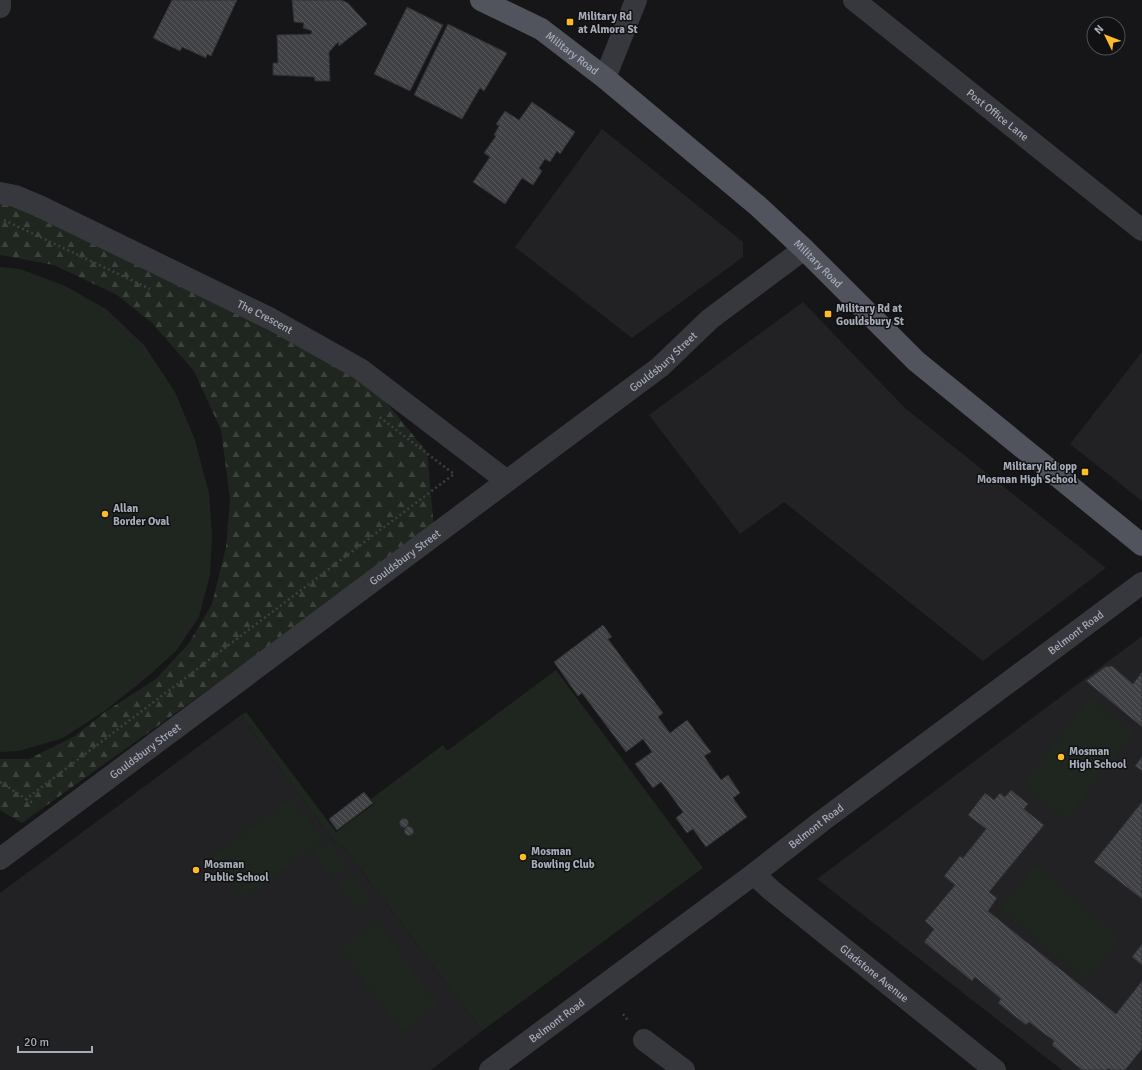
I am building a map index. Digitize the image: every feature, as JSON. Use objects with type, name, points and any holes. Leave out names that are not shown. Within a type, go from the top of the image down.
[{"type":"main road","name":"Military Road","points":[[481,0],[541,29],[605,78],[758,206],[804,249],[916,361],[1142,545]]},
{"type":"street","points":[[0,0],[0,7]]},
{"type":"street","points":[[605,78],[636,0]]},
{"type":"street","name":"Post Office Lane","points":[[854,0],[1142,230]]},
{"type":"street","name":"The Crescent","points":[[0,193],[15,196],[39,206],[264,316],[353,366],[507,481]]},
{"type":"street","name":"Gouldsbury Street","points":[[0,859],[660,367],[710,319],[804,249]]},
{"type":"street","name":"Belmont Road","points":[[490,1070],[1142,583]]},
{"type":"street","name":"Gladstone Avenue","points":[[754,874],[771,890],[996,1070]]},
{"type":"street","points":[[644,1040],[684,1070]]},
{"type":"path","points":[[0,218],[151,289]]},
{"type":"path","points":[[0,782],[26,799],[454,474],[372,411]]},
{"type":"shaded area","points":[[602,129],[743,242],[743,257],[632,338],[515,247]]},
{"type":"shaded area","points":[[803,302],[905,408],[1106,568],[983,661],[784,502],[740,534],[649,415]]},
{"type":"shaded area","points":[[1142,352],[1142,501],[1070,444]]},
{"type":"shaded area","name":"Mosman High School","points":[[1142,636],[1142,1070],[1062,1070],[817,879]]},
{"type":"shaded area","name":"Mosman Public School","points":[[241,715],[332,839],[343,846],[482,1031],[431,1070],[0,1070],[0,893]]},
{"type":"green space","points":[[0,189],[359,369],[427,452],[434,528],[22,823],[0,810],[0,759],[29,759],[75,736],[105,712],[156,679],[189,643],[212,604],[226,547],[230,499],[221,430],[194,371],[152,323],[117,295],[54,265],[0,255]]},
{"type":"green space","name":"Allan Border Oval","points":[[0,267],[20,269],[65,286],[106,309],[144,345],[175,392],[195,440],[209,493],[212,535],[210,575],[199,617],[176,651],[106,710],[63,738],[19,751],[0,752]]},
{"type":"green space","name":"Mosman Bowling Club","points":[[556,670],[703,868],[482,1031],[343,846],[332,839],[241,715],[246,712],[336,832],[374,804],[371,799],[443,745],[447,751]]},
{"type":"green space","points":[[1090,698],[1134,733],[1066,819],[1022,785]]},
{"type":"green space","points":[[292,797],[324,840],[242,900],[211,857]]},
{"type":"green space","points":[[330,841],[349,867],[333,879],[313,853]]},
{"type":"green space","points":[[1035,866],[1121,937],[1088,981],[1000,910]]},
{"type":"green space","points":[[354,873],[373,899],[358,911],[338,884]]},
{"type":"green space","points":[[376,921],[438,1005],[402,1032],[339,948]]},
{"type":"building","points":[[172,0],[237,0],[211,56],[207,54],[206,58],[182,47],[180,51],[153,38]]},
{"type":"building","points":[[292,0],[341,0],[348,3],[367,24],[339,46],[338,42],[329,52],[330,81],[315,81],[314,77],[273,75],[273,63],[278,63],[277,35],[311,34],[312,31],[303,28],[304,23],[294,22]]},
{"type":"building","points":[[407,7],[443,25],[410,91],[374,74]]},
{"type":"building","points":[[448,24],[507,53],[484,91],[480,88],[462,119],[414,95]]},
{"type":"building","points":[[532,102],[575,132],[560,154],[557,151],[550,162],[545,159],[539,168],[542,171],[533,185],[522,178],[505,204],[473,182],[490,157],[484,153],[496,136],[494,135],[499,126],[496,124],[505,111],[519,120]]},
{"type":"building","points":[[603,625],[612,637],[608,639],[663,713],[658,717],[670,733],[687,720],[711,752],[704,756],[721,780],[728,775],[740,793],[733,798],[747,817],[706,847],[693,829],[687,833],[676,818],[683,812],[661,782],[653,788],[635,764],[652,752],[643,739],[626,752],[582,693],[578,696],[554,662]]},
{"type":"building","points":[[1112,666],[1133,684],[1142,672],[1142,727],[1086,681],[1105,667]]},
{"type":"building","points":[[1142,757],[1142,771],[1135,766]]},
{"type":"building","points":[[1011,790],[1028,804],[1024,809],[1044,825],[989,892],[997,898],[988,911],[1116,1014],[1142,981],[1142,1049],[1125,1070],[1111,1070],[1109,1068],[1107,1070],[1082,1070],[1052,1045],[1054,1041],[1029,1022],[1026,1025],[998,1003],[1001,999],[975,977],[972,981],[924,942],[934,929],[925,921],[955,885],[944,876],[960,856],[963,858],[986,829],[968,815],[985,793],[994,800],[1000,793],[1005,797]]},
{"type":"building","points":[[364,792],[373,803],[337,830],[329,819]]},
{"type":"building","points":[[1142,802],[1142,899],[1094,862]]},
{"type":"building","points":[[402,819],[406,819],[408,823],[406,827],[402,827],[400,825],[400,821]]},
{"type":"building","points":[[407,827],[411,827],[413,831],[411,835],[407,835],[405,833],[405,829]]},
{"type":"building","points":[[1142,944],[1142,965],[1132,957]]},
{"type":"place","name":"Military Rd at Almora St","points":[[570,22]]},
{"type":"place","name":"Military Rd at Gouldsbury St","points":[[828,314]]},
{"type":"place","name":"Military Rd opp Mosman High School","points":[[1085,472]]},
{"type":"place","name":"Allan Border Oval","points":[[105,514]]},
{"type":"place","name":"Mosman High School","points":[[1061,757]]},
{"type":"place","name":"Mosman Bowling Club","points":[[523,857]]},
{"type":"place","name":"Mosman Public School","points":[[196,870]]}]
